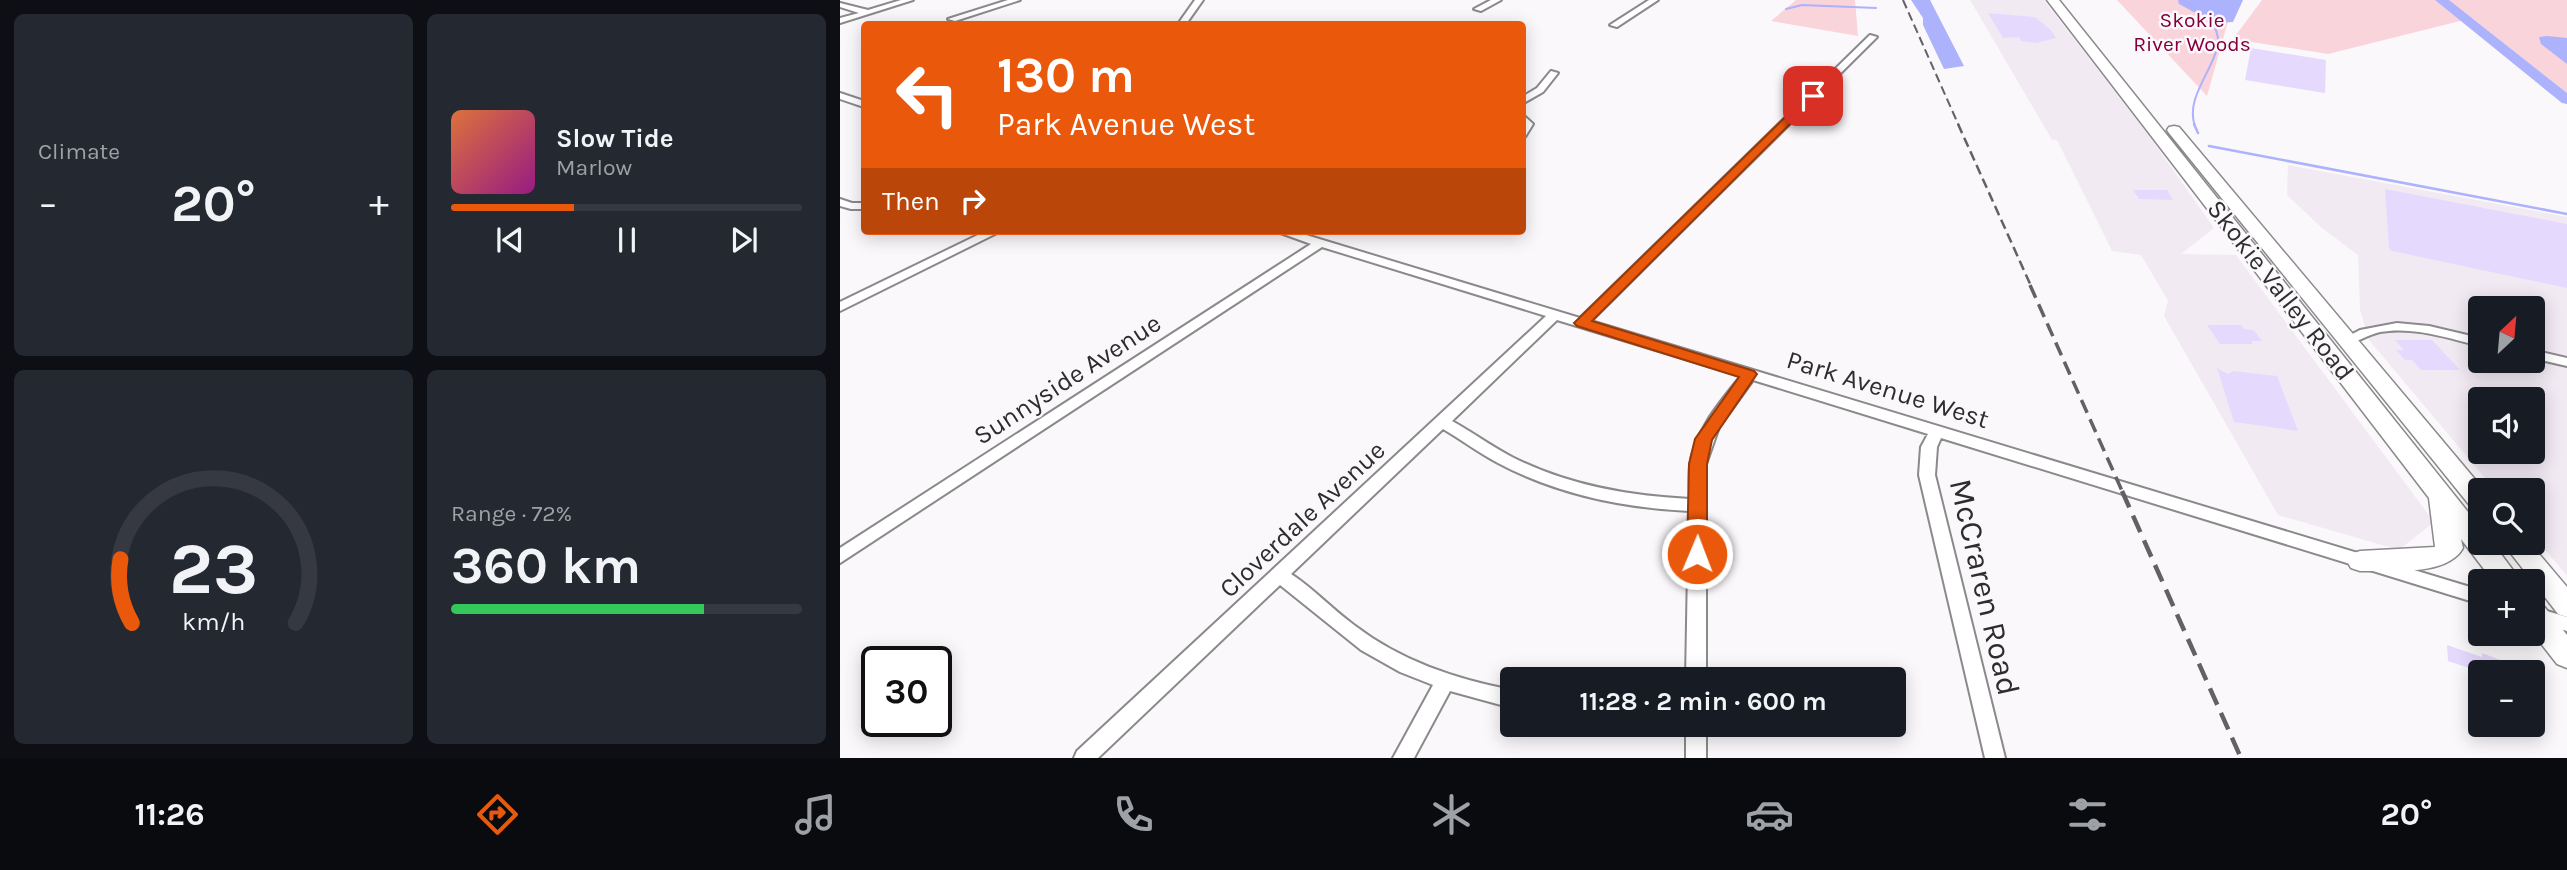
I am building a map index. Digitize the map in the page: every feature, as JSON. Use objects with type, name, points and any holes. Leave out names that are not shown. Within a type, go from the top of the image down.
[{"type":"highway","name":"Skokie Valley Road","points":[[2053,0],[2499,569]]},
{"type":"highway","name":"Skokie Valley Road","points":[[2067,0],[2468,486]]},
{"type":"highway","points":[[2360,561],[2432,558],[2444,554],[2450,548],[2449,531],[2438,491]]},
{"type":"highway","points":[[2525,555],[2567,606]]},
{"type":"highway","points":[[2545,628],[2567,656]]},
{"type":"street","points":[[840,21],[909,0]]},
{"type":"street","points":[[953,19],[1016,0]]},
{"type":"street","points":[[1184,21],[1199,0]]},
{"type":"street","points":[[1478,9],[1497,0]]},
{"type":"street","points":[[1614,24],[1654,0]]},
{"type":"street","points":[[840,5],[867,12]]},
{"type":"street","points":[[1582,323],[1873,37]]},
{"type":"street","points":[[1526,98],[1539,90],[1554,73]]},
{"type":"street","points":[[840,96],[861,103]]},
{"type":"street","points":[[840,202],[861,206]]},
{"type":"street","points":[[840,307],[987,235]]},
{"type":"street","name":"Park Avenue West","points":[[1294,235],[2468,593]]},
{"type":"street","name":"Sunnyside Avenue","points":[[840,556],[1320,243]]},
{"type":"street","name":"Cloverdale Avenue","points":[[1084,758],[1554,316]]},
{"type":"street","points":[[2348,341],[2365,331],[2408,325],[2468,339]]},
{"type":"street","points":[[2545,357],[2567,362]]},
{"type":"street","points":[[1696,667],[1698,464],[1703,439],[1749,374]]},
{"type":"street","points":[[1441,421],[1503,458],[1549,478],[1627,498],[1698,505]]},
{"type":"street","name":"McCraren Road","points":[[1937,431],[1930,447],[1927,475],[1995,758]]},
{"type":"street","points":[[1278,575],[1296,585],[1333,620],[1363,642],[1412,669],[1445,682],[1500,696]]},
{"type":"street","points":[[2545,617],[2567,624]]},
{"type":"street","points":[[1404,758],[1445,682]]},
{"type":"street","points":[[1696,737],[1696,758]]},
{"type":"shaded area","points":[[1970,0],[2044,0],[2152,140],[2214,228],[2181,254],[2236,255],[2434,522],[2399,550],[2278,515],[2164,316],[2168,301],[2141,255],[2112,251],[2057,140],[2052,140]]},
{"type":"shaded area","points":[[2288,165],[2567,217],[2567,576],[2545,550],[2545,478],[2485,478],[2473,464],[2545,464],[2545,387],[2468,387],[2468,458],[2369,340],[2360,310],[2358,255],[2322,228],[2287,195]]},
{"type":"green space","points":[[1796,0],[1855,0],[1858,36],[1771,21]]},
{"type":"green space","name":"Skokie River Woods","points":[[2117,0],[2234,0],[2207,96]]},
{"type":"green space","points":[[2262,0],[2567,0],[2567,93],[2472,18],[2328,54],[2233,39]]},
{"type":"water","points":[[1911,0],[1930,0],[1964,66],[1944,69],[1923,25],[1923,18]]},
{"type":"water","points":[[2178,0],[2243,0],[2233,22],[2214,23],[2179,4]]},
{"type":"water","points":[[2539,37],[2567,38],[2567,64],[2541,44]]},
{"type":"building","points":[[1988,13],[2035,17],[2051,30],[2056,38],[2036,43],[2021,41],[2019,37],[2003,38]]},
{"type":"building","points":[[2251,48],[2326,60],[2325,93],[2245,80]]},
{"type":"building","points":[[2385,189],[2567,224],[2567,288],[2392,251],[2389,248]]},
{"type":"building","points":[[2133,190],[2167,190],[2173,200],[2139,199]]},
{"type":"building","points":[[2207,325],[2241,325],[2244,329],[2254,330],[2262,341],[2251,341],[2253,344],[2220,344]]},
{"type":"building","points":[[2395,340],[2432,340],[2460,370],[2421,370],[2412,360],[2405,360],[2396,350],[2404,350]]},
{"type":"building","points":[[2217,368],[2228,374],[2233,371],[2277,376],[2298,431],[2234,422]]},
{"type":"building","points":[[2447,645],[2500,660],[2468,660],[2468,668],[2448,661]]},
{"type":"waterway","points":[[2441,0],[2567,100]]},
{"type":"waterway","points":[[1786,9],[1802,5],[1876,8]]},
{"type":"waterway","points":[[2195,126],[2193,115],[2197,93],[2216,50],[2218,38],[2214,23]]},
{"type":"waterway","points":[[2194,124],[2198,133]]},
{"type":"waterway","points":[[2209,146],[2567,214]]},
{"type":"railway","points":[[1903,0],[1959,126]]},
{"type":"railway","points":[[1958,124],[2031,286]]},
{"type":"railway","points":[[2030,285],[2123,493]]},
{"type":"railway","points":[[2122,491],[2241,758]]},
{"type":"route","points":[[1697,554],[1698,464],[1703,439],[1749,374],[1582,323],[1813,96]]}]
